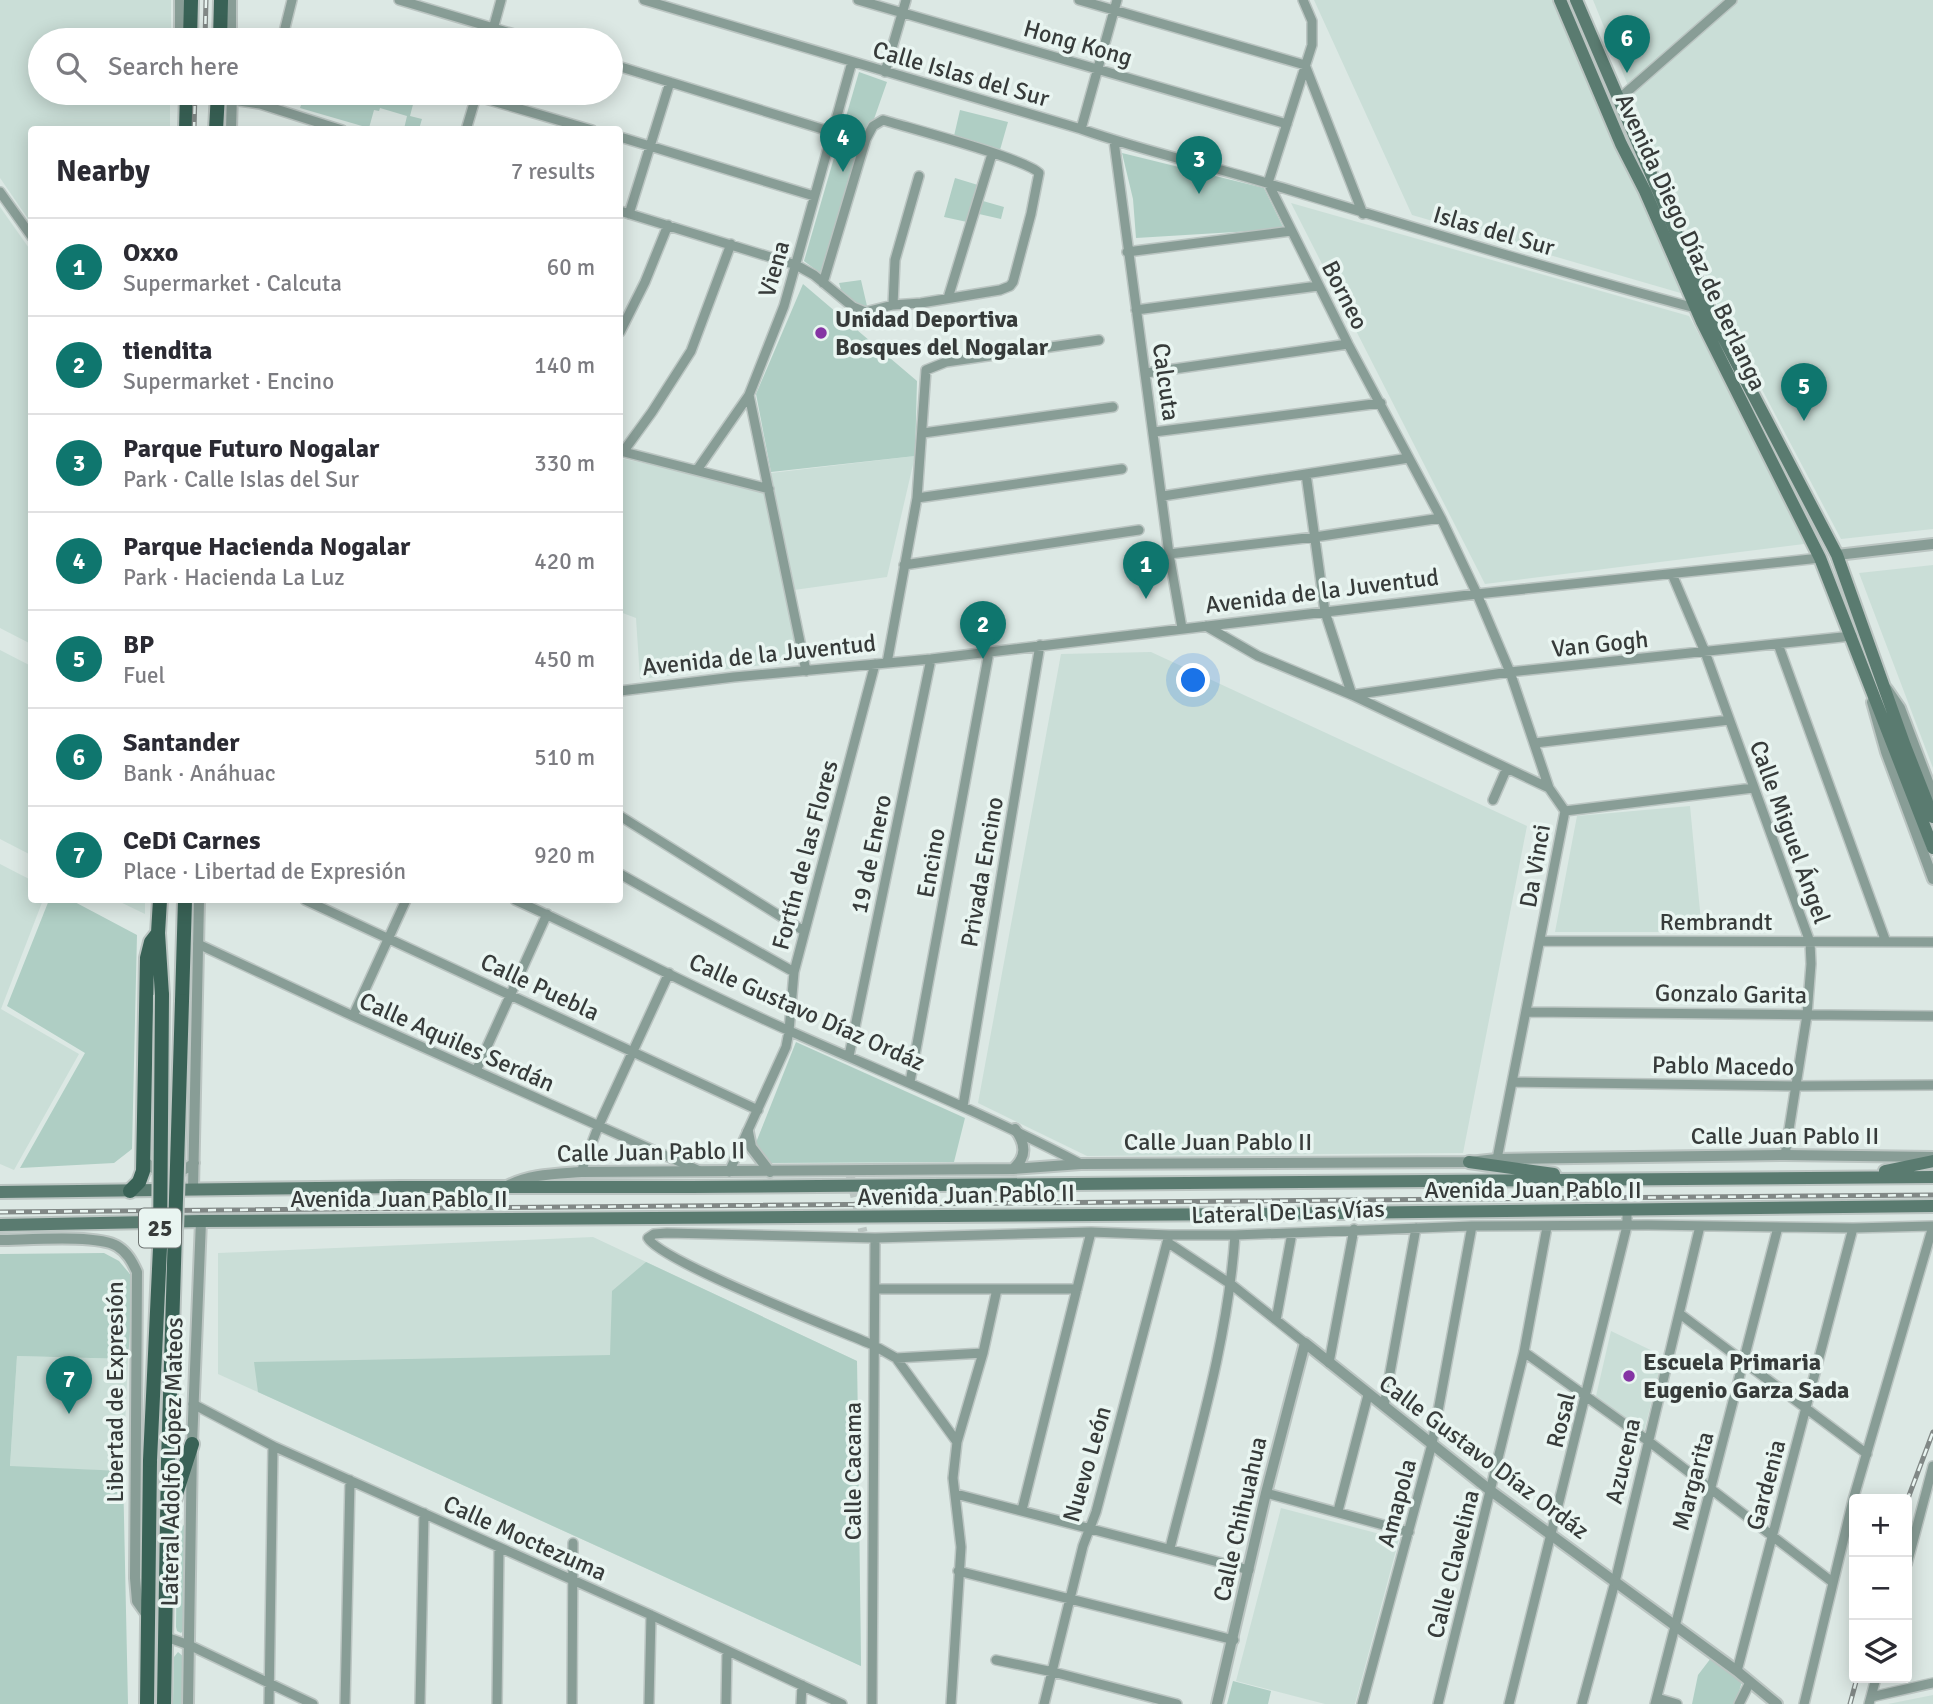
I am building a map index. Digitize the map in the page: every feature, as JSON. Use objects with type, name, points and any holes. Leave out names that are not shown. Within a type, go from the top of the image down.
[{"type":"main road","points":[[190,28],[191,0]]},
{"type":"main road","points":[[220,28],[221,0]]},
{"type":"main road","name":"Avenida Diego Díaz de Berlanga","points":[[1560,0],[1695,308],[1820,558],[1852,636],[1877,684]]},
{"type":"main road","name":"Avenida Diego Díaz de Berlanga","points":[[1576,0],[1710,312],[1837,555],[1877,684],[1933,848]]},
{"type":"main road","points":[[1592,76],[1606,94],[1619,98]]},
{"type":"main road","points":[[186,126],[187,105]]},
{"type":"main road","points":[[1621,144],[1628,151],[1646,183],[1650,187],[1655,186]]},
{"type":"main road","name":"Avenida Diego Díaz de Berlanga","points":[[1899,748],[1933,817]]},
{"type":"main road","name":"25","points":[[147,1704],[150,1460],[160,1248],[162,995],[158,933],[160,903]]},
{"type":"main road","name":"25","points":[[164,1704],[166,1528],[185,903]]},
{"type":"main road","points":[[130,1191],[141,1178],[144,1161],[147,958],[151,942],[158,933]]},
{"type":"main road","points":[[1871,1177],[1933,1159]]},
{"type":"main road","points":[[1469,1162],[1581,1180]]},
{"type":"main road","name":"Avenida Juan Pablo II","points":[[0,1192],[1933,1177]]},
{"type":"main road","name":"Avenida Juan Pablo II","points":[[0,1225],[1933,1206]]},
{"type":"main road","points":[[166,1528],[192,1444]]},
{"type":"street","points":[[180,0],[180,28]]},
{"type":"street","points":[[231,0],[231,28]]},
{"type":"street","points":[[286,28],[292,0]]},
{"type":"street","points":[[398,0],[493,28],[501,0]]},
{"type":"street","name":"Calle Islas del Sur","points":[[644,0],[679,5],[885,72],[1114,141],[1268,183]]},
{"type":"street","name":"Hong Kong","points":[[858,0],[1287,124]]},
{"type":"street","points":[[885,72],[906,0]]},
{"type":"street","points":[[1079,0],[1305,65]]},
{"type":"street","points":[[1081,129],[1118,0]]},
{"type":"street","points":[[1268,183],[1314,34],[1304,2],[1294,0]]},
{"type":"street","points":[[1619,98],[1732,0]]},
{"type":"street","name":"Viena","points":[[697,470],[749,395],[785,306],[852,62]]},
{"type":"street","points":[[1305,65],[1363,214]]},
{"type":"street","points":[[623,68],[832,132]]},
{"type":"street","points":[[670,82],[650,146],[624,212],[796,265],[859,310],[872,311],[893,305],[1006,289],[1013,282],[1040,177],[1032,167],[883,120],[878,122],[866,139],[823,283]]},
{"type":"street","points":[[180,105],[180,126]]},
{"type":"street","points":[[228,126],[231,105]]},
{"type":"street","points":[[263,105],[329,126]]},
{"type":"street","points":[[467,126],[473,105]]},
{"type":"street","points":[[511,105],[579,126]]},
{"type":"street","points":[[623,138],[814,196]]},
{"type":"street","name":"Calcuta","points":[[1114,141],[1169,554],[1182,628]]},
{"type":"street","points":[[948,298],[992,154]]},
{"type":"street","points":[[893,305],[895,260],[919,176]]},
{"type":"street","name":"Islas del Sur","points":[[1268,183],[1363,214],[1710,312]]},
{"type":"street","name":"Borneo","points":[[1268,183],[1318,286],[1441,518],[1477,594]]},
{"type":"street","points":[[0,192],[28,231]]},
{"type":"street","points":[[623,326],[645,282],[668,225]]},
{"type":"street","points":[[1127,252],[1291,231]]},
{"type":"street","points":[[623,449],[653,412],[691,351],[731,244]]},
{"type":"street","points":[[1136,310],[1318,286]]},
{"type":"street","points":[[887,663],[917,498],[926,370],[946,362],[1099,340]]},
{"type":"street","points":[[1146,373],[1348,344]]},
{"type":"street","points":[[749,395],[806,671]]},
{"type":"street","points":[[1154,432],[1381,403]]},
{"type":"street","points":[[923,433],[1113,407]]},
{"type":"street","points":[[623,452],[769,489]]},
{"type":"street","points":[[1163,496],[1409,458]]},
{"type":"street","points":[[917,498],[1122,469]]},
{"type":"street","points":[[1306,474],[1325,612],[1352,695]]},
{"type":"street","points":[[1169,554],[1315,537],[1441,518]]},
{"type":"street","points":[[904,565],[1139,530]]},
{"type":"street","points":[[1837,555],[1933,544]]},
{"type":"street","name":"Avenida de la Juventud","points":[[623,691],[931,659],[1477,594],[1820,558]]},
{"type":"street","name":"Calle Miguel Ángel","points":[[1672,574],[1705,652],[1810,942],[1807,1016],[1785,1155]]},
{"type":"street","name":"Da Vinci","points":[[1477,594],[1510,672],[1549,788],[1565,811],[1528,1012],[1497,1159]]},
{"type":"street","points":[[1206,626],[1258,656],[1352,695],[1549,788]]},
{"type":"street","name":"Van Gogh","points":[[1352,695],[1510,672],[1852,636]]},
{"type":"street","points":[[1778,643],[1886,942]]},
{"type":"street","name":"Privada Encino","points":[[963,1106],[1040,645]]},
{"type":"street","name":"Encino","points":[[911,1082],[989,652]]},
{"type":"street","name":"19 de Enero","points":[[849,1056],[931,659]]},
{"type":"street","name":"Fortín de las Flores","points":[[729,1172],[786,1046],[794,972],[875,664]]},
{"type":"street","points":[[1877,684],[1900,708],[1933,795]]},
{"type":"street","points":[[1877,684],[1873,707],[1886,752],[1933,879]]},
{"type":"street","points":[[1535,743],[1729,720]]},
{"type":"street","points":[[1493,800],[1506,770]]},
{"type":"street","points":[[1565,811],[1753,788]]},
{"type":"street","points":[[623,818],[804,931]]},
{"type":"street","points":[[623,876],[794,972]]},
{"type":"street","points":[[193,1189],[199,903]]},
{"type":"street","name":"Calle Puebla","points":[[312,903],[758,1110]]},
{"type":"street","points":[[353,1016],[405,903]]},
{"type":"street","name":"Calle Gustavo Díaz Ordáz","points":[[522,903],[789,1031],[1015,1129],[1081,1164]]},
{"type":"street","points":[[476,1072],[547,914]]},
{"type":"street","name":"Rembrandt","points":[[1541,941],[1933,942]]},
{"type":"street","name":"Calle Aquiles Serdán","points":[[198,944],[702,1172]]},
{"type":"street","points":[[581,1172],[598,1127],[669,973]]},
{"type":"street","name":"Gonzalo Garita","points":[[1528,1012],[1933,1016]]},
{"type":"street","name":"Pablo Macedo","points":[[1513,1082],[1933,1085]]},
{"type":"street","points":[[1013,1169],[1019,1164],[1024,1147],[1015,1129]]},
{"type":"street","points":[[748,1132],[751,1147],[770,1172]]},
{"type":"street","name":"Calle Juan Pablo II","points":[[505,1186],[538,1175],[581,1172],[849,1173],[1013,1169],[1081,1164],[1469,1162],[1497,1159],[1785,1155],[1933,1159]]},
{"type":"street","points":[[144,1161],[159,1172],[169,1174],[178,1173],[194,1163]]},
{"type":"street","name":"Rosal","points":[[1509,1704],[1627,1226],[1627,1210]]},
{"type":"street","name":"Lateral Adolfo López Mateos","points":[[188,1704],[193,1405],[201,1221]]},
{"type":"street","name":"Lateral De Las Vías","points":[[873,1345],[701,1272],[659,1250],[648,1238],[654,1234],[667,1233],[863,1234],[875,1238],[1091,1232],[1168,1238],[1472,1226],[1933,1226]]},
{"type":"street","name":"Amapola","points":[[1362,1704],[1432,1444],[1472,1226]]},
{"type":"street","name":"Azucena","points":[[1582,1704],[1615,1582],[1700,1226]]},
{"type":"street","points":[[1804,1704],[1831,1581],[1933,1226]]},
{"type":"street","name":"Calle Clavelina","points":[[1438,1704],[1524,1352],[1547,1227]]},
{"type":"street","name":"Margarita","points":[[1656,1701],[1778,1227]]},
{"type":"street","points":[[1384,1406],[1416,1228]]},
{"type":"street","name":"Gardenia","points":[[1737,1671],[1853,1228]]},
{"type":"street","points":[[1329,1363],[1354,1229]]},
{"type":"street","points":[[1022,1510],[1091,1232]]},
{"type":"street","points":[[1276,1320],[1292,1233]]},
{"type":"street","points":[[1170,1548],[1223,1334],[1232,1284],[1235,1234]]},
{"type":"street","name":"Calle Cacama","points":[[872,1704],[875,1238]]},
{"type":"street","name":"Calle Gustavo Díaz Ordáz","points":[[1168,1238],[1232,1284],[1368,1395],[1492,1491],[1737,1671],[1777,1704]]},
{"type":"street","name":"Nuevo León","points":[[1044,1704],[1168,1238]]},
{"type":"street","name":"Libertad de Expresión","points":[[0,1240],[102,1241],[119,1247],[137,1272],[135,1578],[137,1601],[149,1618]]},
{"type":"street","points":[[876,1289],[1077,1289]]},
{"type":"street","points":[[951,1704],[961,1547],[953,1478],[957,1442],[983,1353],[997,1289]]},
{"type":"street","points":[[1680,1314],[1867,1454]]},
{"type":"street","name":"Calle Chihuahua","points":[[1217,1704],[1266,1493],[1305,1343]]},
{"type":"street","points":[[873,1345],[896,1358],[957,1442]]},
{"type":"street","points":[[1524,1352],[1647,1440],[1831,1581]]},
{"type":"street","points":[[896,1358],[983,1353]]},
{"type":"street","points":[[1338,1511],[1368,1395]]},
{"type":"street","name":"Calle Moctezuma","points":[[193,1405],[273,1446],[651,1615],[842,1704]]},
{"type":"street","points":[[269,1704],[273,1446]]},
{"type":"street","points":[[1909,1557],[1933,1466]]},
{"type":"street","points":[[345,1704],[350,1480]]},
{"type":"street","points":[[1266,1493],[1409,1532]]},
{"type":"street","points":[[956,1494],[1250,1570]]},
{"type":"street","points":[[420,1704],[424,1513]]},
{"type":"street","points":[[572,1704],[573,1543]]},
{"type":"street","points":[[497,1704],[499,1547]]},
{"type":"street","points":[[958,1571],[1234,1640]]},
{"type":"street","points":[[649,1704],[651,1615]]},
{"type":"street","points":[[166,1637],[189,1645],[313,1704]]},
{"type":"street","points":[[726,1704],[727,1650]]},
{"type":"street","points":[[996,1660],[1177,1704]]},
{"type":"street","points":[[1739,1704],[1750,1682]]},
{"type":"street","points":[[1870,1700],[1875,1683]]},
{"type":"street","points":[[1870,1700],[1933,1683]]},
{"type":"street","points":[[801,1704],[802,1685]]},
{"type":"street","points":[[1656,1701],[1677,1704]]},
{"type":"shaded area","points":[[0,0],[171,0],[171,28],[28,28],[28,105],[170,105],[170,126],[28,126],[28,219],[0,178]]},
{"type":"shaded area","points":[[1314,0],[1559,0],[1684,294],[1412,215]]},
{"type":"shaded area","points":[[1593,0],[1933,0],[1933,529],[1841,539],[1719,308]]},
{"type":"shaded area","points":[[859,72],[887,82],[820,273],[804,261]]},
{"type":"shaded area","points":[[301,105],[413,105],[410,116],[422,119],[420,126],[405,126],[407,116],[380,108],[379,111],[374,110],[370,126],[362,126],[300,108]]},
{"type":"shaded area","points":[[960,110],[1008,122],[1000,150],[954,136]]},
{"type":"shaded area","points":[[1122,153],[1264,188],[1284,229],[1136,238],[1133,199]]},
{"type":"shaded area","points":[[955,178],[978,185],[967,222],[944,217]]},
{"type":"shaded area","points":[[983,201],[1004,207],[1001,219],[979,214]]},
{"type":"shaded area","points":[[1291,203],[1689,316],[1812,543],[1485,584]]},
{"type":"shaded area","points":[[0,207],[28,247],[28,642],[0,628]]},
{"type":"shaded area","points":[[861,280],[867,306],[859,308],[842,293],[839,283]]},
{"type":"shaded area","name":"Unidad Deportiva Bosques del Nogalar","points":[[803,284],[917,381],[915,456],[771,472],[756,394]]},
{"type":"shaded area","points":[[915,456],[887,577],[794,590],[771,473]]},
{"type":"shaded area","points":[[623,459],[765,489],[800,661],[640,679],[636,618],[623,613]]},
{"type":"shaded area","points":[[1933,565],[1933,768],[1859,573]]},
{"type":"shaded area","points":[[0,650],[28,664],[28,853],[0,839]]},
{"type":"shaded area","points":[[1151,652],[1527,826],[1463,1153],[1087,1156],[978,1103],[1061,654]]},
{"type":"shaded area","points":[[1690,806],[1702,932],[1555,932],[1577,816]]},
{"type":"shaded area","points":[[0,864],[28,878],[28,903],[42,903],[1,1009],[79,1054],[14,1170],[0,1164]]},
{"type":"shaded area","points":[[48,903],[77,903],[137,935],[132,1149],[114,1163],[20,1168],[85,1053],[7,1006]]},
{"type":"shaded area","points":[[122,903],[145,903],[145,914]]},
{"type":"shaded area","points":[[796,1042],[965,1118],[954,1162],[769,1163],[755,1145]]},
{"type":"shaded area","points":[[593,1237],[857,1361],[861,1666],[218,1374],[218,1253]]},
{"type":"shaded area","points":[[104,1253],[119,1261],[134,1279],[128,1359],[17,1356],[10,1466],[123,1471],[128,1704],[0,1704],[0,1254]]},
{"type":"shaded area","points":[[646,1262],[857,1361],[861,1666],[258,1392],[254,1362],[610,1355],[612,1291]]},
{"type":"shaded area","name":"Escuela Primaria Eugenio Garza Sada","points":[[1611,1331],[1663,1356],[1644,1432],[1596,1396]]},
{"type":"shaded area","points":[[17,1356],[128,1359],[123,1471],[10,1467]]},
{"type":"shaded area","points":[[1281,1508],[1399,1539],[1355,1704],[1325,1704],[1236,1681]]},
{"type":"shaded area","points":[[188,1520],[186,1627],[181,1633],[176,1627],[177,1533]]},
{"type":"shaded area","points":[[178,1652],[185,1658],[184,1704],[173,1704],[174,1657]]},
{"type":"shaded area","points":[[1711,1658],[1742,1682],[1735,1704],[1692,1704],[1698,1675]]},
{"type":"shaded area","points":[[1233,1681],[1271,1691],[1268,1704],[1227,1704]]},
{"type":"shaded area","points":[[1933,1695],[1933,1704],[1888,1704]]},
{"type":"tunnel","points":[[850,1175],[863,1232]]},
{"type":"railway","points":[[205,28],[206,0]]},
{"type":"railway","points":[[194,126],[195,105]]},
{"type":"railway","points":[[0,1212],[1933,1195]]},
{"type":"railway","points":[[1910,1494],[1933,1432]]},
{"type":"railway","points":[[1850,1704],[1856,1683]]},
{"type":"place","name":"Santander","points":[[1627,73]]},
{"type":"place","name":"Parque Hacienda Nogalar","points":[[843,172]]},
{"type":"place","name":"Parque Futuro Nogalar","points":[[1199,194]]},
{"type":"place","name":"Unidad Deportiva Bosques del Nogalar","points":[[821,333]]},
{"type":"place","name":"BP","points":[[1804,421]]},
{"type":"place","name":"Oxxo","points":[[1146,599]]},
{"type":"place","name":"tiendita","points":[[983,659]]},
{"type":"place","name":"Escuela Primaria Eugenio Garza Sada","points":[[1629,1376]]},
{"type":"place","name":"CeDi Carnes","points":[[69,1414]]}]
